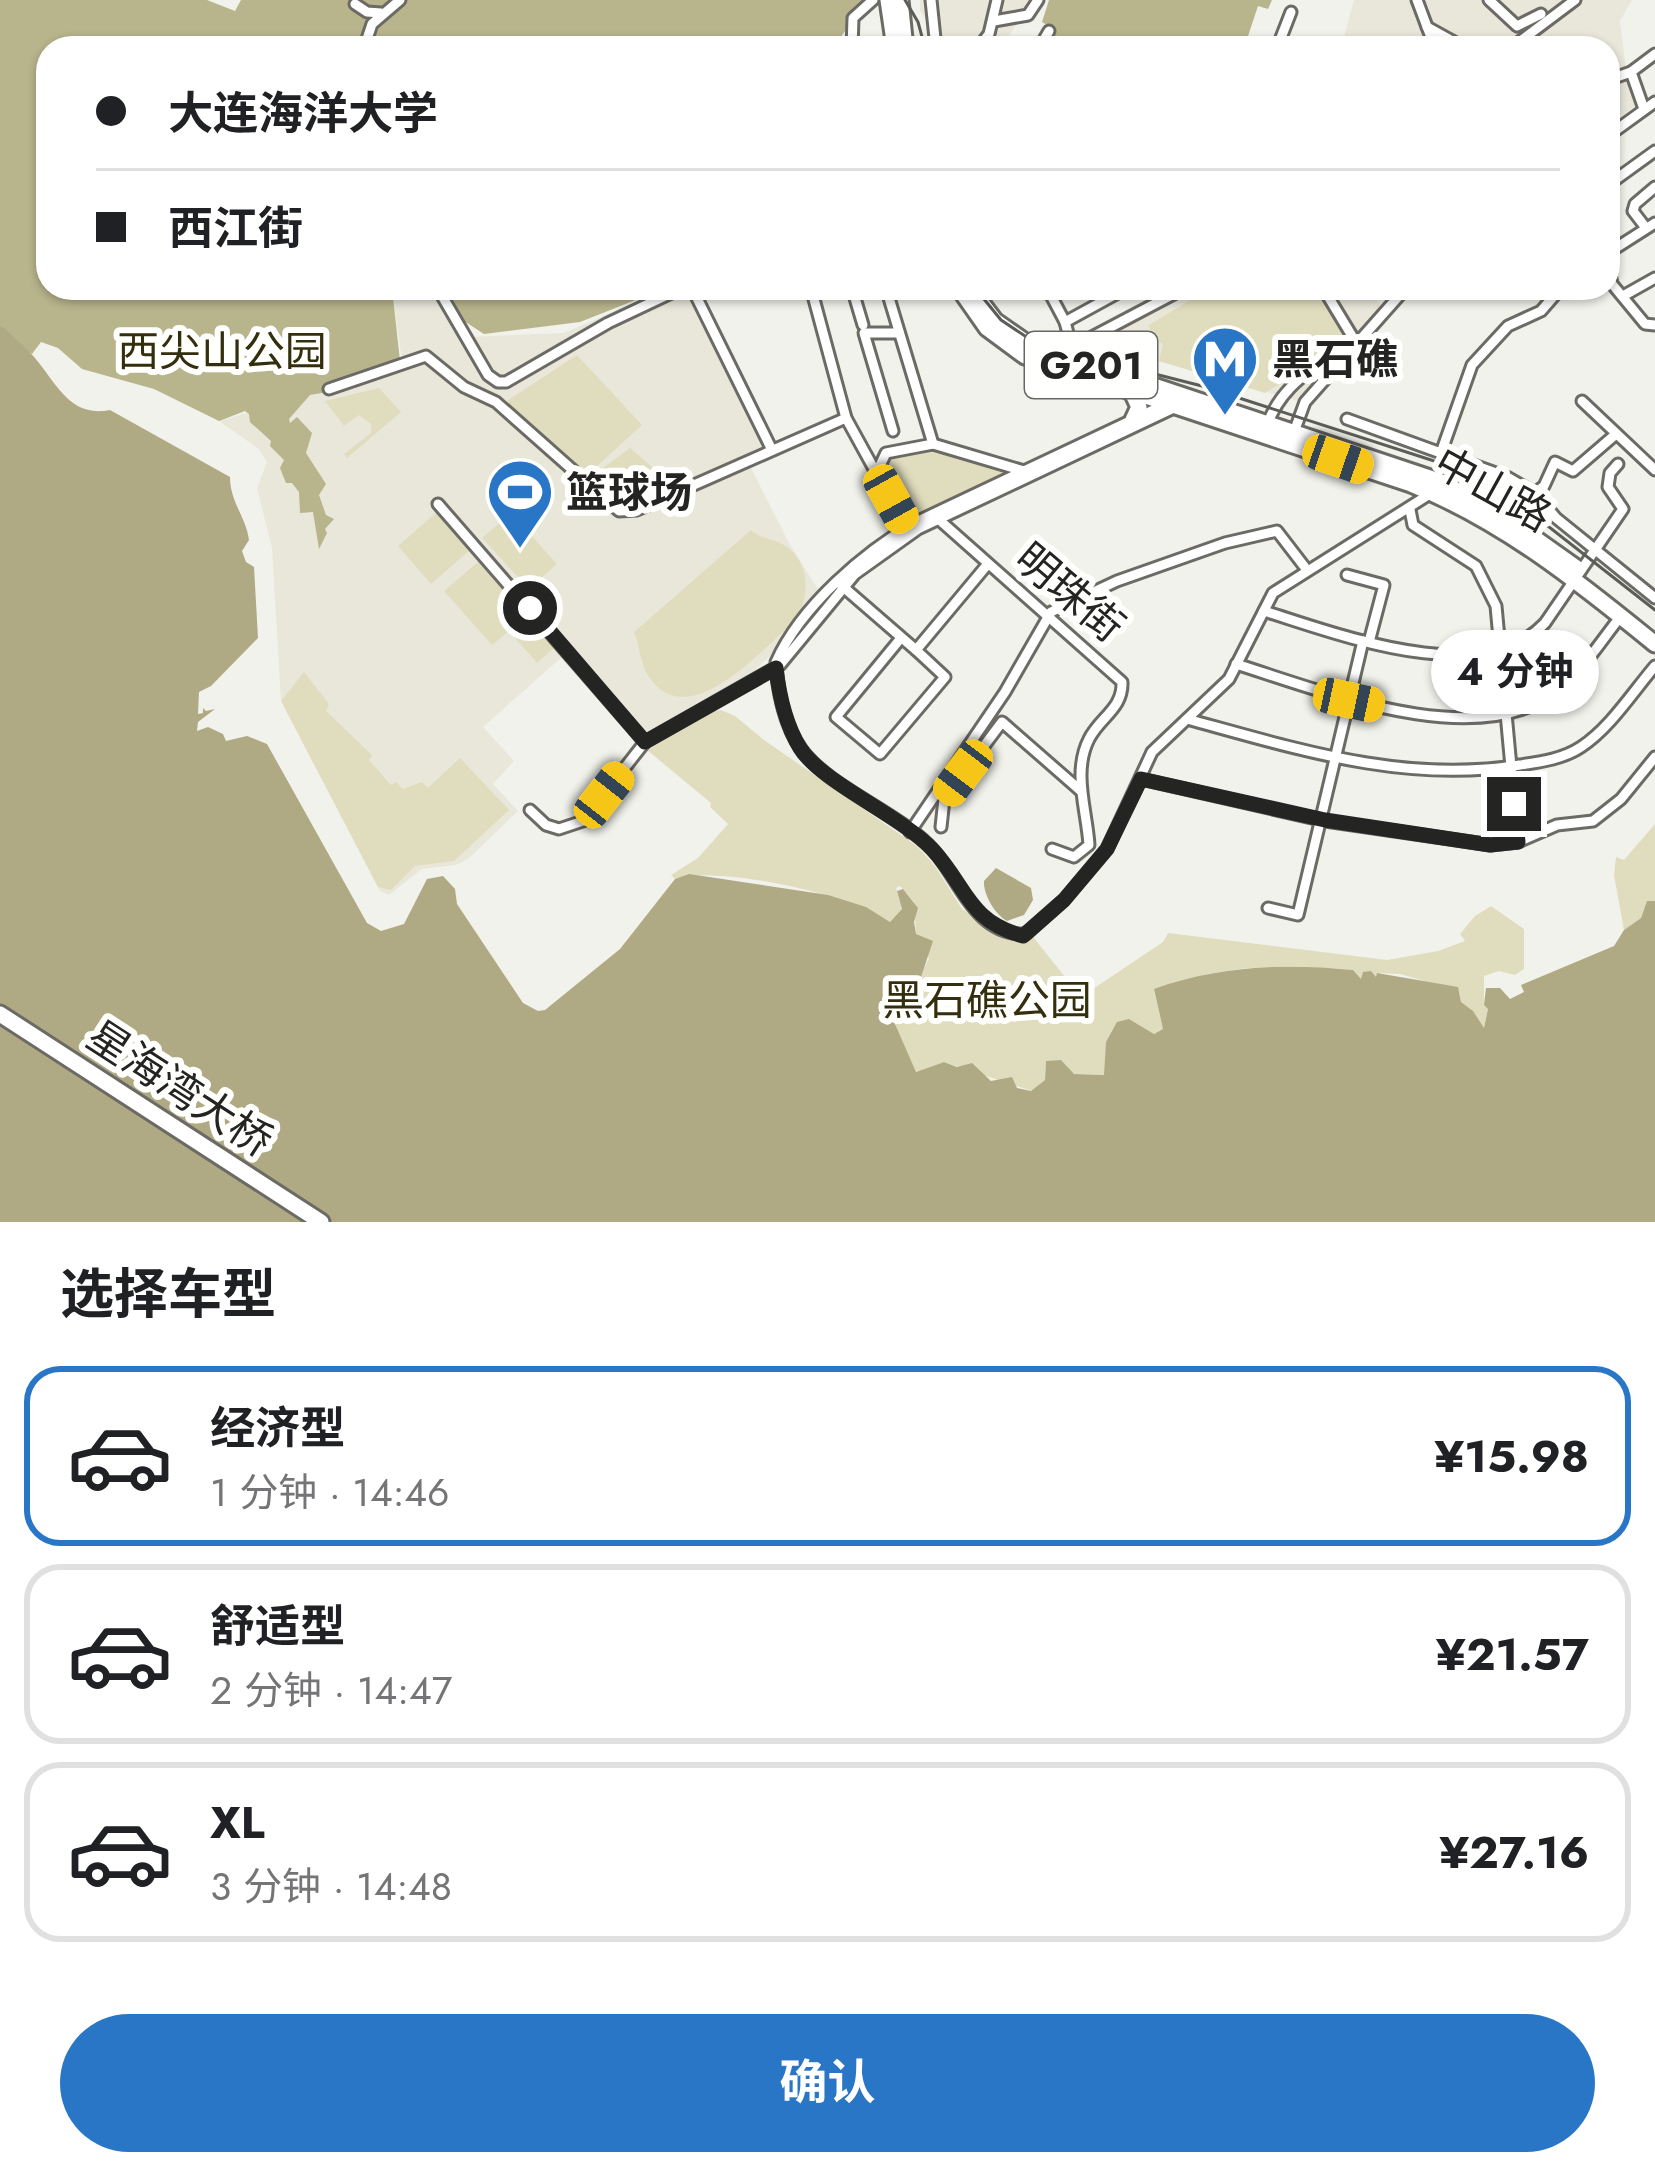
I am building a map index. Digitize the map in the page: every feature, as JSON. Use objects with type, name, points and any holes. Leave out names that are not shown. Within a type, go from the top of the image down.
[{"type":"highway","points":[[889,0],[894,36]]},
{"type":"highway","points":[[900,0],[904,36]]},
{"type":"highway","name":"中山路","points":[[966,300],[977,318],[1012,349],[1232,411],[1442,482],[1506,518],[1655,631]]},
{"type":"highway","name":"中山路","points":[[978,300],[1007,331],[1028,344],[1070,352],[1165,404],[1433,493],[1576,574],[1655,644]]},
{"type":"highway","points":[[1140,387],[1140,420]]},
{"type":"highway","points":[[1165,404],[1180,401],[1216,413],[1232,411]]},
{"type":"highway","name":"星海湾大桥","points":[[0,1018],[310,1222]]},
{"type":"highway","name":"星海湾大桥","points":[[0,1018],[321,1222]]},
{"type":"street","points":[[368,36],[381,13],[400,0]]},
{"type":"street","points":[[852,36],[853,18],[873,0]]},
{"type":"street","points":[[931,0],[934,36]]},
{"type":"street","points":[[988,36],[998,0]]},
{"type":"street","points":[[994,21],[1028,15],[1038,0]]},
{"type":"street","points":[[1418,0],[1431,36]]},
{"type":"street","points":[[1478,0],[1488,0],[1517,26],[1541,14]]},
{"type":"street","points":[[1527,36],[1575,0]]},
{"type":"street","points":[[355,4],[367,12],[381,13]]},
{"type":"street","points":[[1281,36],[1292,13]]},
{"type":"street","points":[[1427,27],[1443,36]]},
{"type":"street","points":[[1046,36],[1049,31]]},
{"type":"street","points":[[1620,76],[1655,54]]},
{"type":"street","points":[[1631,72],[1644,109]]},
{"type":"street","points":[[1620,127],[1655,102]]},
{"type":"street","points":[[1620,176],[1655,151]]},
{"type":"street","points":[[1620,245],[1650,226],[1634,211],[1635,204],[1655,187]]},
{"type":"street","points":[[1623,296],[1655,278]]},
{"type":"street","points":[[1620,293],[1645,324],[1655,325]]},
{"type":"street","points":[[444,300],[488,375],[506,382],[657,300]]},
{"type":"street","points":[[698,300],[772,450]]},
{"type":"street","points":[[814,300],[846,418],[908,531]]},
{"type":"street","points":[[856,300],[863,325]]},
{"type":"street","points":[[889,300],[933,443]]},
{"type":"street","points":[[1053,300],[1065,322],[1070,352],[1163,300]]},
{"type":"street","points":[[1065,322],[1105,300]]},
{"type":"street","points":[[1268,423],[1286,388],[1352,336],[1330,300]]},
{"type":"street","points":[[1294,431],[1305,402],[1395,300]]},
{"type":"street","points":[[1442,450],[1472,365],[1508,326],[1541,311],[1551,300]]},
{"type":"street","points":[[892,431],[864,333],[898,333]]},
{"type":"street","points":[[329,389],[426,356],[464,387],[496,402],[619,511],[637,510],[846,418]]},
{"type":"street","points":[[1582,401],[1655,470]]},
{"type":"street","points":[[935,517],[1165,404]]},
{"type":"street","points":[[1165,404],[872,550],[778,656],[776,668],[790,724],[804,753],[933,850],[968,904],[998,929],[1023,936],[1064,900],[1107,849],[1152,752],[1229,679],[1276,590],[1433,493]]},
{"type":"street","points":[[1347,419],[1508,476],[1535,493],[1556,518],[1655,598]]},
{"type":"street","points":[[1535,493],[1544,486],[1555,462],[1573,471],[1616,434]]},
{"type":"street","points":[[877,473],[886,454],[933,443],[1024,471]]},
{"type":"street","points":[[1264,611],[1366,642],[1454,654],[1502,651],[1533,635],[1623,509],[1608,487],[1610,473],[1618,464]]},
{"type":"street","points":[[438,504],[645,742]]},
{"type":"street","points":[[1410,510],[1413,525],[1476,566],[1496,605],[1518,842]]},
{"type":"street","name":"明珠街","points":[[935,517],[1122,682],[1119,703],[1087,744],[1081,791],[1089,845],[1082,854],[1068,856],[1052,849]]},
{"type":"street","points":[[910,832],[1005,692],[1047,616],[1117,580],[1276,531],[1306,570]]},
{"type":"street","points":[[916,650],[988,565]]},
{"type":"street","points":[[1268,908],[1298,915],[1349,700],[1384,585],[1347,575]]},
{"type":"street","points":[[840,584],[916,650],[945,677],[880,754],[836,717],[901,638]]},
{"type":"street","points":[[1236,664],[1349,700],[1400,710],[1505,715],[1552,694],[1621,616]]},
{"type":"street","points":[[1187,719],[1335,760],[1443,773],[1511,767],[1577,750],[1655,667]]},
{"type":"street","points":[[530,810],[546,825],[559,829],[583,821],[645,742],[776,668]]},
{"type":"street","points":[[941,826],[944,799],[1002,722],[1081,791]]},
{"type":"street","points":[[1141,779],[1321,820],[1490,845],[1518,842],[1547,827],[1581,824],[1606,814],[1655,757]]},
{"type":"shaded area","points":[[920,0],[1032,0],[1009,36],[938,36],[920,11]]},
{"type":"shaded area","points":[[1354,0],[1412,0],[1426,36],[1344,36]]},
{"type":"shaded area","points":[[1417,0],[1632,0],[1620,21],[1626,68],[1638,104],[1620,117],[1620,36],[1430,36]]},
{"type":"shaded area","points":[[394,300],[448,300],[468,337],[564,333],[641,300],[695,300],[764,447],[662,495],[615,508],[504,403],[457,380],[451,366],[445,368],[433,358],[406,360],[401,354]]},
{"type":"shaded area","points":[[1176,300],[1377,300],[1382,308],[1298,401],[1095,343]]},
{"type":"shaded area","points":[[0,325],[74,404],[110,410],[230,477],[249,540],[242,551],[254,567],[258,638],[211,686],[199,692],[198,714],[203,708],[215,709],[198,722],[197,731],[208,727],[223,734],[226,741],[247,736],[267,744],[367,923],[381,931],[404,924],[427,879],[443,876],[523,1003],[538,1011],[620,949],[675,879],[689,874],[828,895],[866,907],[890,922],[902,909],[897,891],[903,889],[918,908],[916,934],[933,941],[920,980],[895,1012],[895,1024],[916,1072],[944,1062],[957,1067],[972,1063],[991,1081],[1012,1077],[1017,1088],[1031,1091],[1045,1080],[1046,1061],[1061,1060],[1074,1074],[1104,1075],[1106,1042],[1117,1022],[1129,1019],[1154,1034],[1163,1029],[1154,989],[1227,971],[1328,968],[1353,970],[1361,979],[1363,972],[1371,971],[1376,977],[1377,973],[1458,987],[1461,1002],[1484,1028],[1486,988],[1500,988],[1510,999],[1524,992],[1521,985],[1614,946],[1624,930],[1641,918],[1647,901],[1655,901],[1655,1222],[0,1222]]},
{"type":"shaded area","points":[[421,362],[493,403],[614,515],[638,513],[751,468],[819,591],[776,650],[753,672],[637,738],[563,656],[483,727],[514,761],[493,784],[518,811],[468,859],[422,869],[389,895],[380,891],[281,701],[272,548],[257,488],[267,462],[259,449],[219,421],[299,397],[357,387]]},
{"type":"shaded area","points":[[996,868],[1031,888],[1033,900],[1024,915],[1007,921],[991,904],[984,881]]},
{"type":"green space","name":"西尖山公园","points":[[0,0],[207,0],[235,11],[241,0],[867,0],[842,36],[36,36],[36,300],[393,300],[401,370],[357,387],[310,395],[289,419],[290,423],[297,417],[312,433],[306,453],[326,484],[319,495],[326,515],[334,519],[319,549],[313,512],[300,513],[299,492],[286,483],[280,468],[284,460],[245,411],[219,421],[154,389],[82,369],[58,348],[41,342],[32,354],[0,325]]},
{"type":"green space","points":[[1049,0],[1272,0],[1268,9],[1258,6],[1248,36],[1051,36],[1055,30],[1042,22]]},
{"type":"green space","name":"西尖山公园","points":[[453,300],[636,300],[580,322],[484,334],[464,321]]},
{"type":"green space","points":[[1190,300],[1325,300],[1348,335],[1332,351],[1265,393],[1159,361],[1163,344],[1150,336],[1149,325]]},
{"type":"green space","points":[[577,355],[642,425],[586,476],[504,403]]},
{"type":"green space","points":[[379,388],[401,412],[347,458],[344,454],[371,433],[371,424],[359,415],[344,426],[325,401]]},
{"type":"green space","points":[[935,447],[1019,471],[908,524],[882,476],[889,458]]},
{"type":"green space","points":[[630,448],[669,482],[644,498],[615,501],[595,474]]},
{"type":"green space","name":"篮球场","points":[[437,512],[470,550],[431,584],[398,546]]},
{"type":"green space","name":"篮球场","points":[[511,513],[557,564],[529,589],[482,538]]},
{"type":"green space","points":[[751,530],[789,548],[802,565],[806,586],[797,619],[726,681],[684,697],[665,693],[646,672],[634,632]]},
{"type":"green space","points":[[479,561],[555,647],[537,663],[509,631],[492,645],[444,591]]},
{"type":"green space","points":[[304,672],[329,704],[326,711],[372,755],[369,760],[391,785],[396,782],[403,789],[422,782],[428,788],[460,758],[509,810],[454,861],[415,866],[391,890],[378,887],[281,701]]},
{"type":"green space","name":"黑石礁公园","points":[[721,710],[917,846],[962,909],[1015,942],[1030,933],[1081,997],[1163,942],[1168,933],[1387,960],[1465,941],[1460,934],[1491,906],[1524,929],[1524,969],[1515,975],[1499,971],[1484,976],[1488,1008],[1484,1029],[1461,1002],[1459,991],[1400,974],[1377,973],[1377,977],[1361,980],[1353,970],[1252,968],[1203,975],[1154,990],[1163,1029],[1154,1034],[1129,1019],[1106,1042],[1105,1075],[1074,1074],[1046,1062],[1045,1080],[1032,1091],[944,1062],[916,1072],[898,1035],[896,1019],[929,959],[916,934],[914,902],[900,886],[896,888],[902,909],[890,922],[847,902],[785,885],[722,876],[675,879],[671,875],[698,858],[728,824],[711,803],[647,750]]},
{"type":"green space","points":[[1655,824],[1655,901],[1647,901],[1641,918],[1624,930],[1614,875],[1616,857],[1624,860]]},
{"type":"tram line","points":[[905,0],[922,36]]},
{"type":"tram line","points":[[985,300],[1001,320],[1037,344],[1202,386],[1459,469],[1521,505],[1655,610]]},
{"type":"place","name":"黑石礁","points":[[1225,418]]},
{"type":"place","name":"篮球场","points":[[520,551]]},
{"type":"route","points":[[530,608],[645,742],[776,668],[790,724],[804,753],[933,850],[968,904],[998,929],[1023,936],[1064,900],[1107,849],[1141,779],[1325,820],[1490,845],[1518,842],[1514,804]]}]
